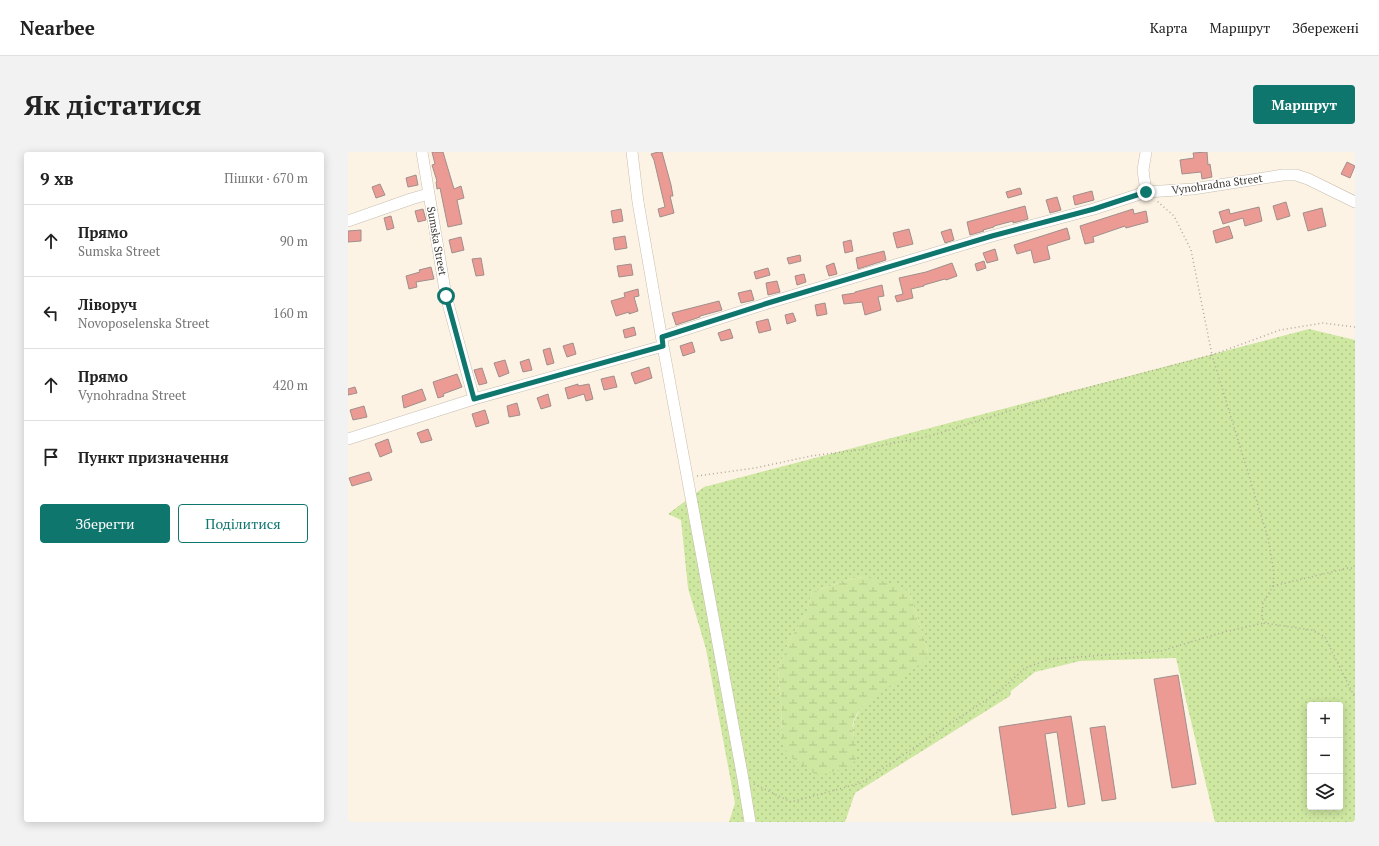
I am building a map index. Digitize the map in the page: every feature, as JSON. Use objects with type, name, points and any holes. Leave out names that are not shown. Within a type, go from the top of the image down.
[{"type":"street","name":"Sumska Street","points":[[422,152],[446,296],[474,399]]},
{"type":"street","points":[[632,152],[662,342],[750,822]]},
{"type":"street","points":[[1146,152],[1143,170],[1146,192]]},
{"type":"street","name":"Vynohradna Street","points":[[348,439],[662,342],[768,303],[992,236],[1094,209],[1146,192],[1193,189],[1283,175],[1296,175],[1308,178],[1355,202]]},
{"type":"street","points":[[348,221],[428,194]]},
{"type":"path","points":[[1146,192],[1174,216],[1191,250],[1212,355],[1268,538],[1274,573],[1273,586],[1263,603],[1262,616],[1264,623]]},
{"type":"path","points":[[688,478],[754,468],[811,456],[858,450],[930,436],[1060,395],[1212,355],[1280,330],[1323,323],[1355,327]]},
{"type":"path","points":[[1273,586],[1348,568],[1355,568]]},
{"type":"path","points":[[743,779],[791,802],[861,783],[1001,690],[1025,668],[1050,659],[1161,651],[1224,632],[1264,623],[1312,630],[1326,637],[1355,698]]},
{"type":"green space","points":[[1309,329],[1355,340],[1355,822],[1215,822],[1176,658],[1080,661],[1035,672],[1011,691],[1010,696],[855,793],[845,822],[729,822],[735,803],[706,649],[688,588],[681,520],[668,514],[704,487]],"holes":[[[865,577],[909,592],[928,651],[865,704],[860,710],[853,725],[856,749],[782,739],[781,698],[778,679],[779,667],[790,639],[806,614],[812,592],[854,578]]]},
{"type":"green space","points":[[865,577],[902,587],[909,592],[928,651],[926,660],[865,704],[857,714],[854,720],[853,730],[857,754],[856,759],[850,767],[821,775],[815,774],[790,757],[784,748],[782,739],[781,698],[778,679],[779,667],[790,639],[806,614],[812,592],[854,578]]},
{"type":"building","points":[[432,152],[443,152],[454,189],[461,186],[464,198],[457,200],[462,224],[448,227],[440,188],[437,189],[437,181],[432,165],[435,164]]},
{"type":"building","points":[[662,152],[671,185],[673,196],[670,196],[674,213],[660,217],[658,209],[665,207],[654,160],[651,154]]},
{"type":"building","points":[[1207,152],[1208,165],[1210,164],[1212,177],[1202,179],[1201,172],[1182,174],[1180,160],[1194,158],[1193,153]]},
{"type":"building","points":[[1347,162],[1355,166],[1350,178],[1341,174]]},
{"type":"building","points":[[416,175],[418,185],[408,187],[406,178]]},
{"type":"building","points":[[380,184],[385,195],[376,198],[372,187]]},
{"type":"building","points":[[1020,188],[1022,194],[1008,198],[1006,192]]},
{"type":"building","points":[[1092,191],[1094,200],[1075,205],[1073,196]]},
{"type":"building","points":[[1057,197],[1061,210],[1050,213],[1046,200]]},
{"type":"building","points":[[1286,202],[1290,216],[1277,220],[1273,206]]},
{"type":"building","points":[[1025,206],[1028,219],[994,226],[970,235],[967,222]]},
{"type":"building","points":[[1259,207],[1262,221],[1245,226],[1243,218],[1223,224],[1219,212],[1229,209],[1230,214]]},
{"type":"building","points":[[1322,208],[1326,226],[1308,231],[1303,213]]},
{"type":"building","points":[[423,209],[426,220],[418,222],[415,211]]},
{"type":"building","points":[[621,209],[623,221],[613,223],[611,211]]},
{"type":"building","points":[[1133,209],[1134,214],[1146,211],[1148,222],[1126,228],[1125,226],[1093,237],[1094,242],[1085,244],[1080,226]]},
{"type":"building","points":[[391,216],[394,228],[387,230],[384,218]]},
{"type":"building","points":[[1229,226],[1233,238],[1216,243],[1213,231]]},
{"type":"building","points":[[1067,228],[1070,239],[1047,246],[1050,259],[1034,263],[1031,250],[1017,254],[1014,245]]},
{"type":"building","points":[[909,229],[913,244],[897,248],[893,233]]},
{"type":"building","points":[[951,229],[954,240],[945,243],[941,232]]},
{"type":"building","points":[[361,230],[361,241],[348,242],[348,231]]},
{"type":"building","points":[[625,236],[627,248],[615,250],[613,238]]},
{"type":"building","points":[[461,237],[464,250],[452,253],[449,240]]},
{"type":"building","points":[[851,240],[853,251],[845,253],[843,242]]},
{"type":"building","points":[[995,249],[998,260],[987,263],[983,253]]},
{"type":"building","points":[[884,251],[886,260],[858,269],[856,258]]},
{"type":"building","points":[[800,255],[801,261],[789,264],[787,258]]},
{"type":"building","points":[[481,258],[484,275],[476,276],[472,259]]},
{"type":"building","points":[[984,261],[986,268],[977,271],[975,264]]},
{"type":"building","points":[[834,263],[837,274],[829,276],[826,266]]},
{"type":"building","points":[[952,263],[957,276],[911,289],[913,298],[897,302],[895,296],[903,294],[899,278],[926,272]]},
{"type":"building","points":[[631,264],[633,275],[619,277],[617,266]]},
{"type":"building","points":[[431,267],[434,279],[416,282],[417,287],[409,289],[406,276],[420,272],[419,270]]},
{"type":"building","points":[[768,268],[770,275],[756,279],[754,272]]},
{"type":"building","points":[[804,274],[806,282],[797,285],[795,276]]},
{"type":"building","points":[[777,281],[780,292],[768,295],[766,283]]},
{"type":"building","points":[[882,285],[884,296],[878,297],[881,310],[865,315],[862,302],[844,304],[842,295],[855,293]]},
{"type":"building","points":[[638,289],[639,296],[634,297],[638,311],[616,316],[611,301],[625,297],[624,293]]},
{"type":"building","points":[[751,290],[754,300],[741,303],[738,293]]},
{"type":"building","points":[[719,301],[722,310],[676,325],[672,313]]},
{"type":"building","points":[[825,303],[827,314],[817,316],[815,305]]},
{"type":"building","points":[[793,313],[796,321],[787,324],[785,315]]},
{"type":"building","points":[[768,319],[771,330],[759,333],[756,322]]},
{"type":"building","points":[[634,327],[636,335],[625,338],[623,330]]},
{"type":"building","points":[[730,329],[733,338],[721,341],[718,333]]},
{"type":"building","points":[[692,342],[695,352],[683,356],[680,346]]},
{"type":"building","points":[[573,343],[576,354],[567,357],[563,346]]},
{"type":"building","points":[[550,348],[554,363],[547,365],[543,350]]},
{"type":"building","points":[[529,359],[532,370],[523,372],[520,362]]},
{"type":"building","points":[[505,360],[509,373],[499,377],[494,363]]},
{"type":"building","points":[[649,367],[652,378],[635,384],[631,373]]},
{"type":"building","points":[[482,368],[487,383],[479,385],[474,370]]},
{"type":"building","points":[[457,374],[462,387],[443,394],[444,396],[438,398],[433,382]]},
{"type":"building","points":[[614,376],[617,387],[604,390],[601,379]]},
{"type":"building","points":[[578,384],[578,386],[589,384],[593,399],[586,401],[584,394],[568,399],[565,388]]},
{"type":"building","points":[[355,387],[357,393],[348,395],[348,389]]},
{"type":"building","points":[[422,389],[426,400],[404,408],[402,396]]},
{"type":"building","points":[[548,394],[551,406],[541,409],[537,398]]},
{"type":"building","points":[[517,403],[520,415],[509,417],[507,406]]},
{"type":"building","points":[[364,406],[367,417],[353,420],[350,410]]},
{"type":"building","points":[[485,410],[489,423],[476,427],[472,414]]},
{"type":"building","points":[[428,429],[432,440],[421,443],[417,433]]},
{"type":"building","points":[[388,439],[392,452],[380,457],[375,444]]},
{"type":"building","points":[[369,472],[372,480],[352,486],[349,478]]},
{"type":"building","points":[[1178,675],[1196,784],[1172,788],[1154,679]]},
{"type":"building","points":[[1071,716],[1085,804],[1068,807],[1057,732],[1045,734],[1056,808],[1012,815],[999,727]]},
{"type":"building","points":[[1105,726],[1116,799],[1102,801],[1090,728]]},
{"type":"route","points":[[446,296],[474,399],[663,346],[662,337],[768,303],[992,236],[1094,209],[1146,192]]}]
